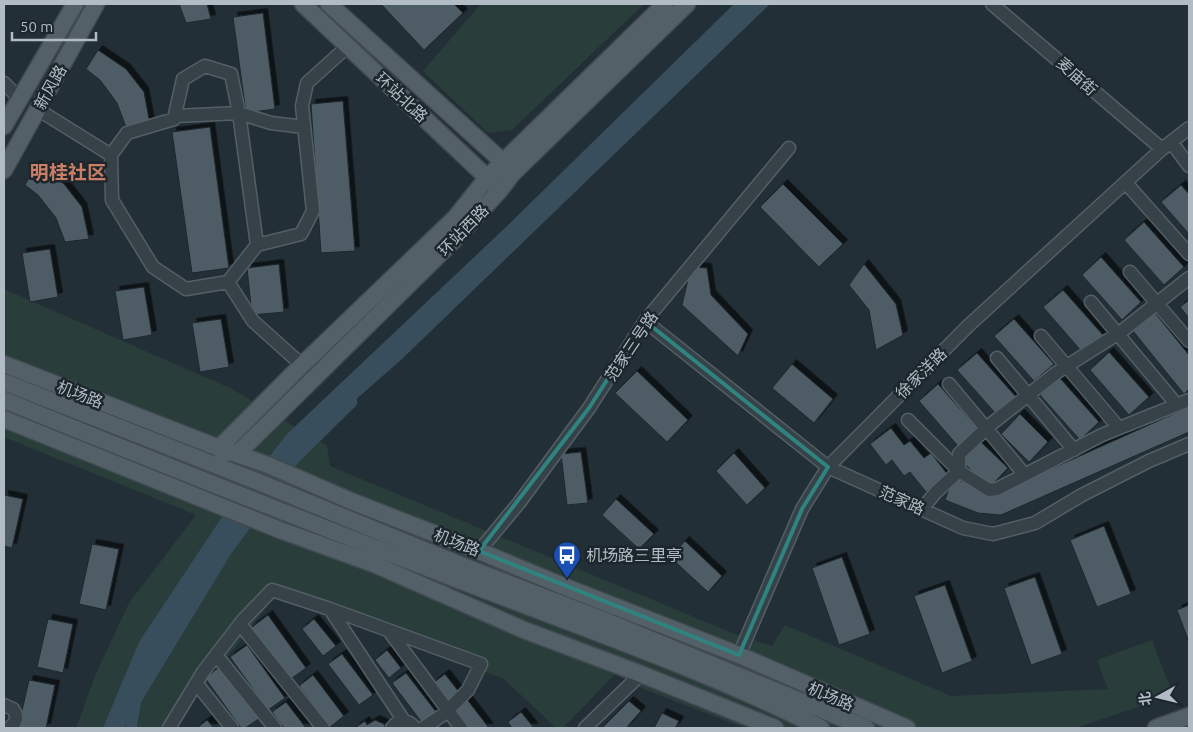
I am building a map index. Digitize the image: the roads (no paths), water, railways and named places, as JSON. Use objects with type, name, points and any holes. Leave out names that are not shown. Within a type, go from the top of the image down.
[{"type":"main road","name":"新风路","points":[[4,126],[75,4]]},
{"type":"main road","name":"新风路","points":[[4,170],[96,4]]},
{"type":"main road","name":"环站北路","points":[[303,4],[500,190]]},
{"type":"main road","name":"环站北路","points":[[329,4],[507,168]]},
{"type":"main road","name":"环站西路","points":[[237,454],[452,242],[500,190],[507,168],[665,4]]},
{"type":"main road","name":"环站西路","points":[[219,448],[456,217],[487,178],[507,168],[687,4]]},
{"type":"main road","name":"机场路","points":[[4,364],[219,448],[268,465],[479,550],[563,586],[739,655],[907,728]]},
{"type":"main road","name":"机场路","points":[[4,382],[463,566],[610,622],[866,728]]},
{"type":"main road","name":"机场路","points":[[4,400],[246,498],[659,656],[788,712],[820,728]]},
{"type":"main road","points":[[4,419],[280,530],[374,564],[524,630],[641,674],[775,728]]},
{"type":"main road","points":[[219,448],[250,479]]},
{"type":"main road","points":[[747,717],[788,712]]},
{"type":"main road","points":[[1156,728],[1189,716]]},
{"type":"street","name":"麦庙街","points":[[992,4],[1189,166]]},
{"type":"street","points":[[256,245],[239,113],[231,74],[205,66],[183,80],[174,119],[127,134],[111,155],[112,200],[153,267],[186,289],[228,282],[256,245],[301,234],[313,211],[302,106],[307,83],[348,46]]},
{"type":"street","points":[[4,83],[19,98]]},
{"type":"street","points":[[38,109],[111,155]]},
{"type":"street","points":[[175,116],[239,113],[271,123],[304,127]]},
{"type":"street","name":"徐家洋路","points":[[739,655],[802,509],[828,467],[968,326],[1189,128]]},
{"type":"street","name":"范家三号路","points":[[479,550],[519,503],[589,408],[645,321],[789,148]]},
{"type":"street","points":[[1126,183],[1189,254]]},
{"type":"street","points":[[1130,272],[1189,341]]},
{"type":"street","points":[[922,509],[936,492],[959,471],[959,454],[986,428],[1067,366],[1118,334],[1189,278]]},
{"type":"street","points":[[228,282],[253,321],[302,366]]},
{"type":"street","points":[[1091,302],[1177,405]]},
{"type":"street","name":"范家路","points":[[645,321],[828,467],[963,528],[993,534],[1035,523],[1082,495],[1149,461],[1189,444]]},
{"type":"street","points":[[1041,336],[1119,428]]},
{"type":"street","points":[[997,358],[1074,450]]},
{"type":"street","points":[[948,384],[1025,475]]},
{"type":"street","points":[[908,420],[959,471],[989,490],[997,489],[1119,428],[1189,400]]},
{"type":"street","points":[[175,725],[196,684],[216,655],[240,624],[272,590],[481,664],[468,690],[448,710],[423,728]]},
{"type":"street","points":[[330,609],[404,721],[412,724],[415,728]]},
{"type":"street","points":[[240,624],[323,728]]},
{"type":"street","points":[[389,631],[461,728]]},
{"type":"street","points":[[216,655],[275,728]]},
{"type":"street","points":[[585,728],[641,674]]},
{"type":"street","points":[[196,684],[232,728]]},
{"type":"street","points":[[4,705],[13,709],[17,716],[15,724],[9,728]]},
{"type":"street","points":[[392,728],[395,724],[404,721]]},
{"type":"water","points":[[734,4],[770,4],[402,359],[288,459],[159,652],[124,728],[103,728],[139,642],[224,514],[287,434],[506,227]]},
{"type":"waterway","points":[[131,728],[136,700],[227,550],[295,458],[352,402]]},
{"type":"place","name":"机场路三里亭","points":[[567,579]]},
{"type":"district","name":"明桂社区","points":[[68,172]]}]
